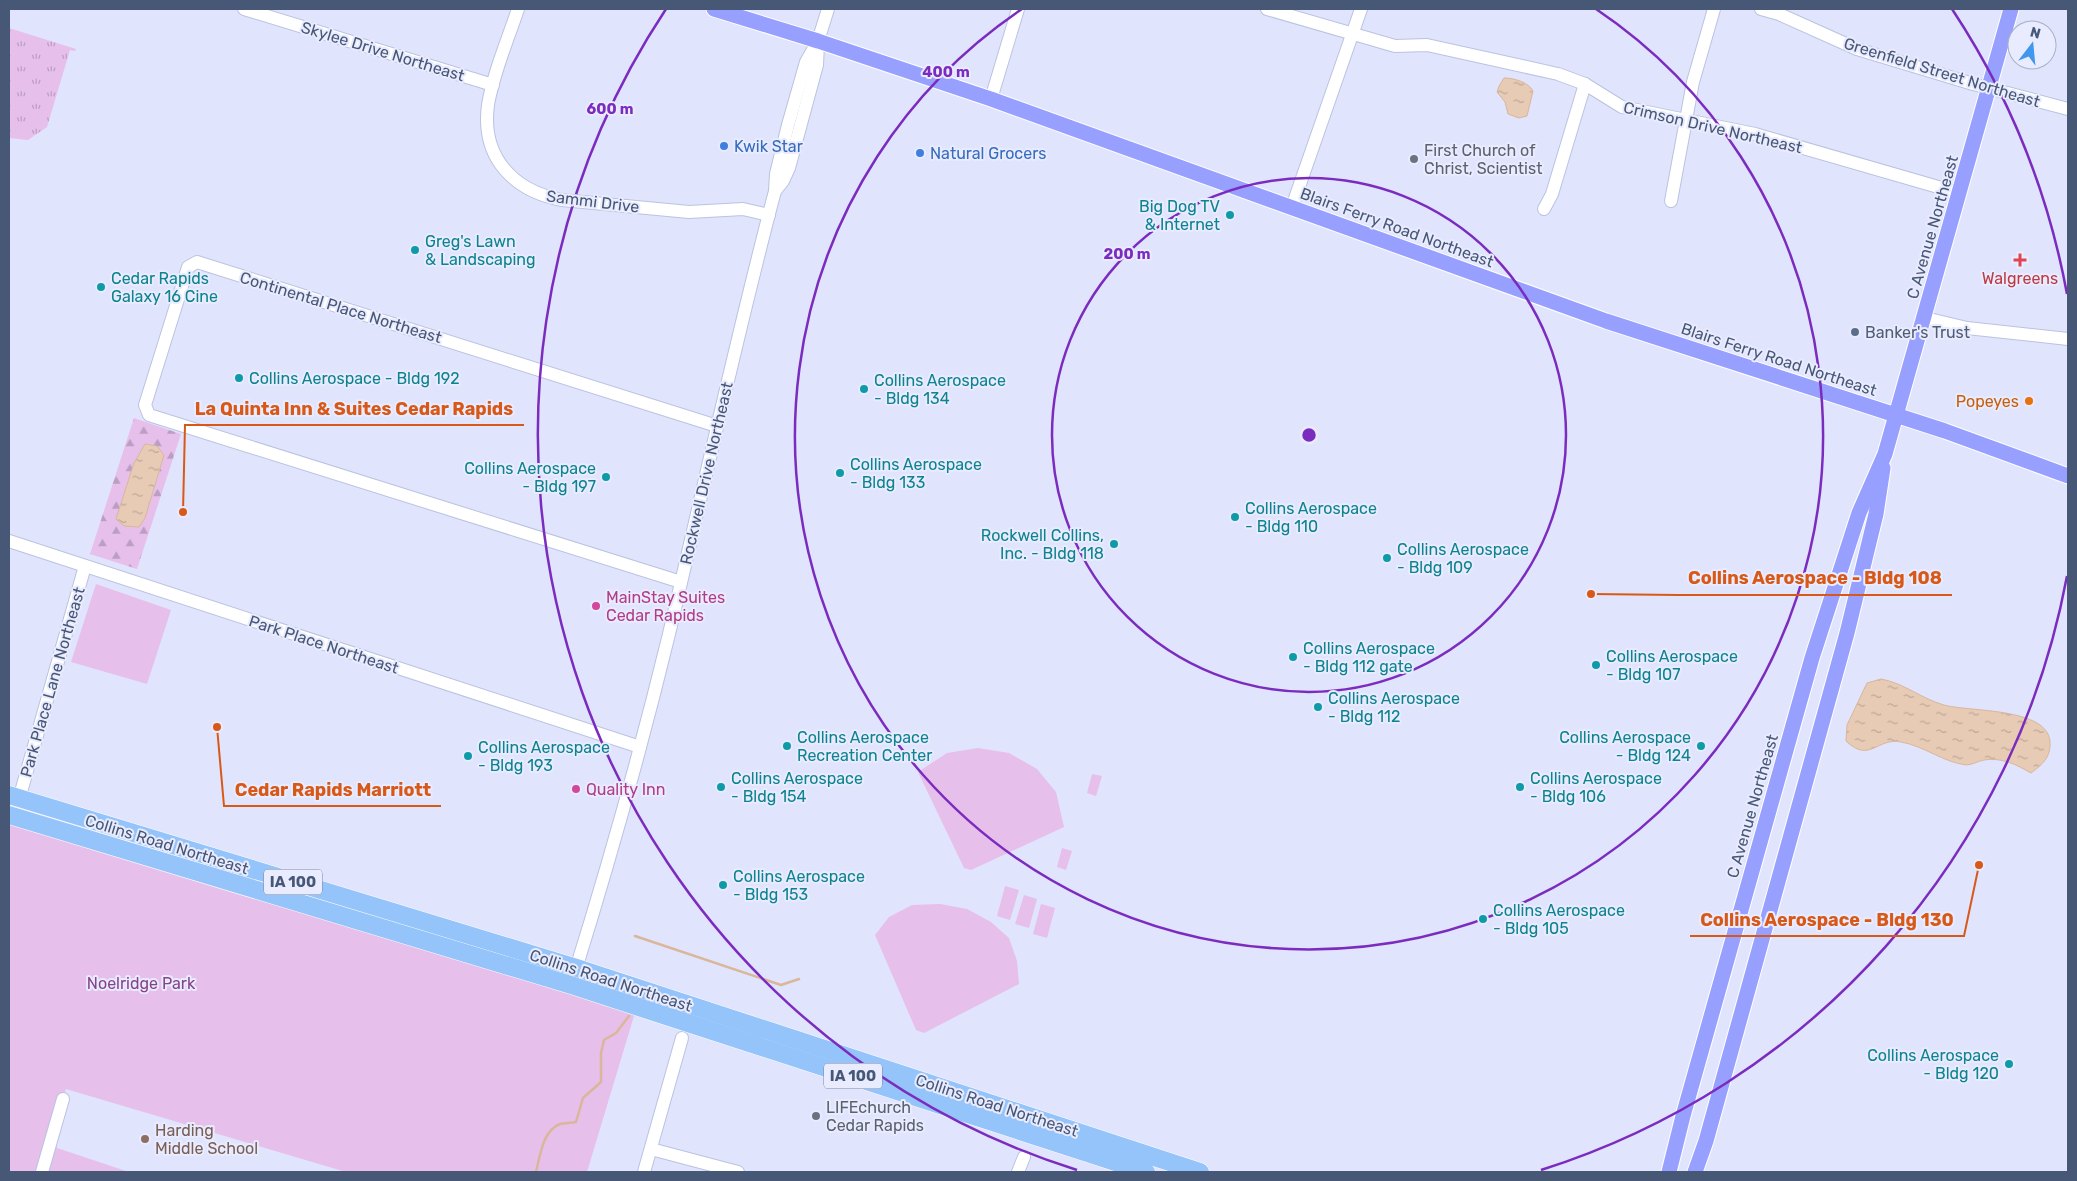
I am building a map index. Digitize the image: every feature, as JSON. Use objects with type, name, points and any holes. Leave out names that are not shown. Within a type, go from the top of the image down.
[{"type":"highway","name":"Collins Road Northeast","points":[[12,800],[574,976],[1138,1166],[1200,1172]]},
{"type":"highway","name":"Collins Road Northeast","points":[[9,815],[574,976]]},
{"type":"main road","name":"Blairs Ferry Road Northeast","points":[[714,9],[818,41],[991,100],[1606,321],[1946,431],[2068,476]]},
{"type":"main road","name":"C Avenue Northeast","points":[[1695,1172],[1847,633],[1876,514],[1885,454],[2011,9]]},
{"type":"main road","name":"C Avenue Northeast","points":[[1669,1172],[1812,658],[1859,512],[1885,454]]},
{"type":"street","name":"Skylee Drive Northeast","points":[[244,9],[493,85]]},
{"type":"street","name":"Sammi Drive","points":[[518,9],[493,85],[488,105],[487,124],[490,142],[498,159],[509,174],[524,187],[542,196],[562,200],[689,212],[744,209],[769,215]]},
{"type":"street","name":"Rockwell Drive Northeast","points":[[574,976],[640,747],[775,191],[784,181],[789,168],[817,65],[818,41],[828,9]]},
{"type":"street","points":[[991,100],[1018,9]]},
{"type":"street","name":"Crimson Drive Northeast","points":[[1267,9],[1395,46],[1427,45],[1558,74],[1585,84],[1622,107],[1755,134],[1959,193]]},
{"type":"street","points":[[1292,207],[1361,9]]},
{"type":"street","points":[[1671,201],[1693,82],[1714,9]]},
{"type":"street","name":"Greenfield Street Northeast","points":[[1762,9],[1779,14],[1857,48],[1989,88],[2068,109]]},
{"type":"street","points":[[1544,209],[1552,194],[1585,84]]},
{"type":"street","name":"Continental Place Northeast","points":[[681,582],[149,415],[145,405],[188,267],[197,262],[717,426]]},
{"type":"street","points":[[1925,318],[1967,328],[2068,340]]},
{"type":"street","name":"Park Place Northeast","points":[[9,541],[640,747]]},
{"type":"street","name":"Park Place Lane Northeast","points":[[12,800],[85,566]]},
{"type":"street","points":[[644,1172],[682,1038]]},
{"type":"street","points":[[42,1172],[63,1099]]},
{"type":"street","points":[[651,1149],[738,1172]]},
{"type":"street","points":[[1018,1172],[1024,1157]]},
{"type":"green space","points":[[9,28],[76,49],[75,51],[70,50],[47,127],[28,140],[9,138]]},
{"type":"green space","points":[[134,418],[181,434],[137,569],[90,554]]},
{"type":"green space","points":[[96,584],[171,610],[147,684],[71,662]]},
{"type":"green space","points":[[978,748],[1009,753],[1037,769],[1056,792],[1064,827],[971,870],[964,868],[918,772],[947,753]]},
{"type":"green space","points":[[1092,774],[1102,776],[1096,796],[1087,793]]},
{"type":"green space","name":"Noelridge Park","points":[[9,815],[637,1006],[587,1172],[346,1172],[66,1089],[54,1130],[57,1148],[129,1172],[9,1172]]},
{"type":"green space","points":[[1062,848],[1072,851],[1066,870],[1057,867]]},
{"type":"green space","points":[[1005,886],[1019,890],[1010,920],[997,916]]},
{"type":"green space","points":[[1024,895],[1037,899],[1029,928],[1015,924]]},
{"type":"green space","points":[[940,904],[967,909],[991,922],[1009,938],[1017,961],[1019,984],[924,1033],[916,1030],[875,935],[889,917],[912,905]]},
{"type":"green space","points":[[1041,904],[1055,908],[1047,938],[1033,934]]},
{"type":"water","points":[[1504,78],[1520,81],[1528,85],[1533,91],[1527,116],[1519,118],[1508,114],[1505,102],[1497,92]]},
{"type":"water","points":[[145,444],[157,446],[164,455],[145,518],[139,527],[124,526],[116,519],[134,463]]},
{"type":"water","points":[[1881,679],[1944,705],[2005,713],[2036,722],[2046,731],[2050,742],[2048,756],[2031,773],[2015,765],[1991,759],[1966,765],[1901,742],[1893,741],[1868,750],[1854,747],[1846,741],[1847,725],[1867,683]]},
{"type":"waterway","points":[[635,936],[781,985],[799,979]]},
{"type":"waterway","points":[[536,1172],[543,1145],[549,1132],[560,1124],[576,1122],[583,1098],[601,1082],[601,1053],[604,1040],[616,1033],[629,1016]]},
{"type":"place","name":"Kwik Star","points":[[724,146]]},
{"type":"place","name":"Natural Grocers","points":[[920,153]]},
{"type":"place","name":"First Church of Christ, Scientist","points":[[1414,159]]},
{"type":"place","name":"Big Dog TV & Internet","points":[[1230,215]]},
{"type":"place","name":"Greg's Lawn & Landscaping","points":[[415,250]]},
{"type":"place","name":"Walgreens","points":[[2020,260]]},
{"type":"place","name":"Cedar Rapids Galaxy 16 Cine","points":[[101,287]]},
{"type":"place","name":"Banker's Trust","points":[[1855,332]]},
{"type":"place","name":"Collins Aerospace - Bldg 192","points":[[239,378]]},
{"type":"place","name":"Collins Aerospace - Bldg 134","points":[[864,389]]},
{"type":"place","name":"Popeyes","points":[[2029,401]]},
{"type":"place","name":"Collins Aerospace - Bldg 133","points":[[840,473]]},
{"type":"place","name":"Collins Aerospace - Bldg 197","points":[[606,477]]},
{"type":"place","name":"La Quinta Inn & Suites Cedar Rapids","points":[[183,512]]},
{"type":"place","name":"Collins Aerospace - Bldg 110","points":[[1235,517]]},
{"type":"place","name":"Rockwell Collins, Inc. - Bldg 118","points":[[1114,544]]},
{"type":"place","name":"Collins Aerospace - Bldg 109","points":[[1387,558]]},
{"type":"place","name":"Collins Aerospace - Bldg 108","points":[[1591,594]]},
{"type":"place","name":"MainStay Suites Cedar Rapids","points":[[596,606]]},
{"type":"place","name":"Collins Aerospace - Bldg 112 gate","points":[[1293,657]]},
{"type":"place","name":"Collins Aerospace - Bldg 107","points":[[1596,665]]},
{"type":"place","name":"Collins Aerospace - Bldg 112","points":[[1318,707]]},
{"type":"place","name":"Cedar Rapids Marriott","points":[[217,727]]},
{"type":"place","name":"Collins Aerospace Recreation Center","points":[[787,746]]},
{"type":"place","name":"Collins Aerospace - Bldg 124","points":[[1701,746]]},
{"type":"place","name":"Collins Aerospace - Bldg 193","points":[[468,756]]},
{"type":"place","name":"Collins Aerospace - Bldg 154","points":[[721,787]]},
{"type":"place","name":"Collins Aerospace - Bldg 106","points":[[1520,787]]},
{"type":"place","name":"Quality Inn","points":[[576,789]]},
{"type":"place","name":"Collins Aerospace - Bldg 130","points":[[1979,865]]},
{"type":"place","name":"Collins Aerospace - Bldg 153","points":[[723,885]]},
{"type":"place","name":"Collins Aerospace - Bldg 105","points":[[1483,919]]},
{"type":"place","name":"Collins Aerospace - Bldg 120","points":[[2009,1064]]},
{"type":"place","name":"LIFEchurch Cedar Rapids","points":[[816,1116]]},
{"type":"place","name":"Harding Middle School","points":[[145,1139]]}]
